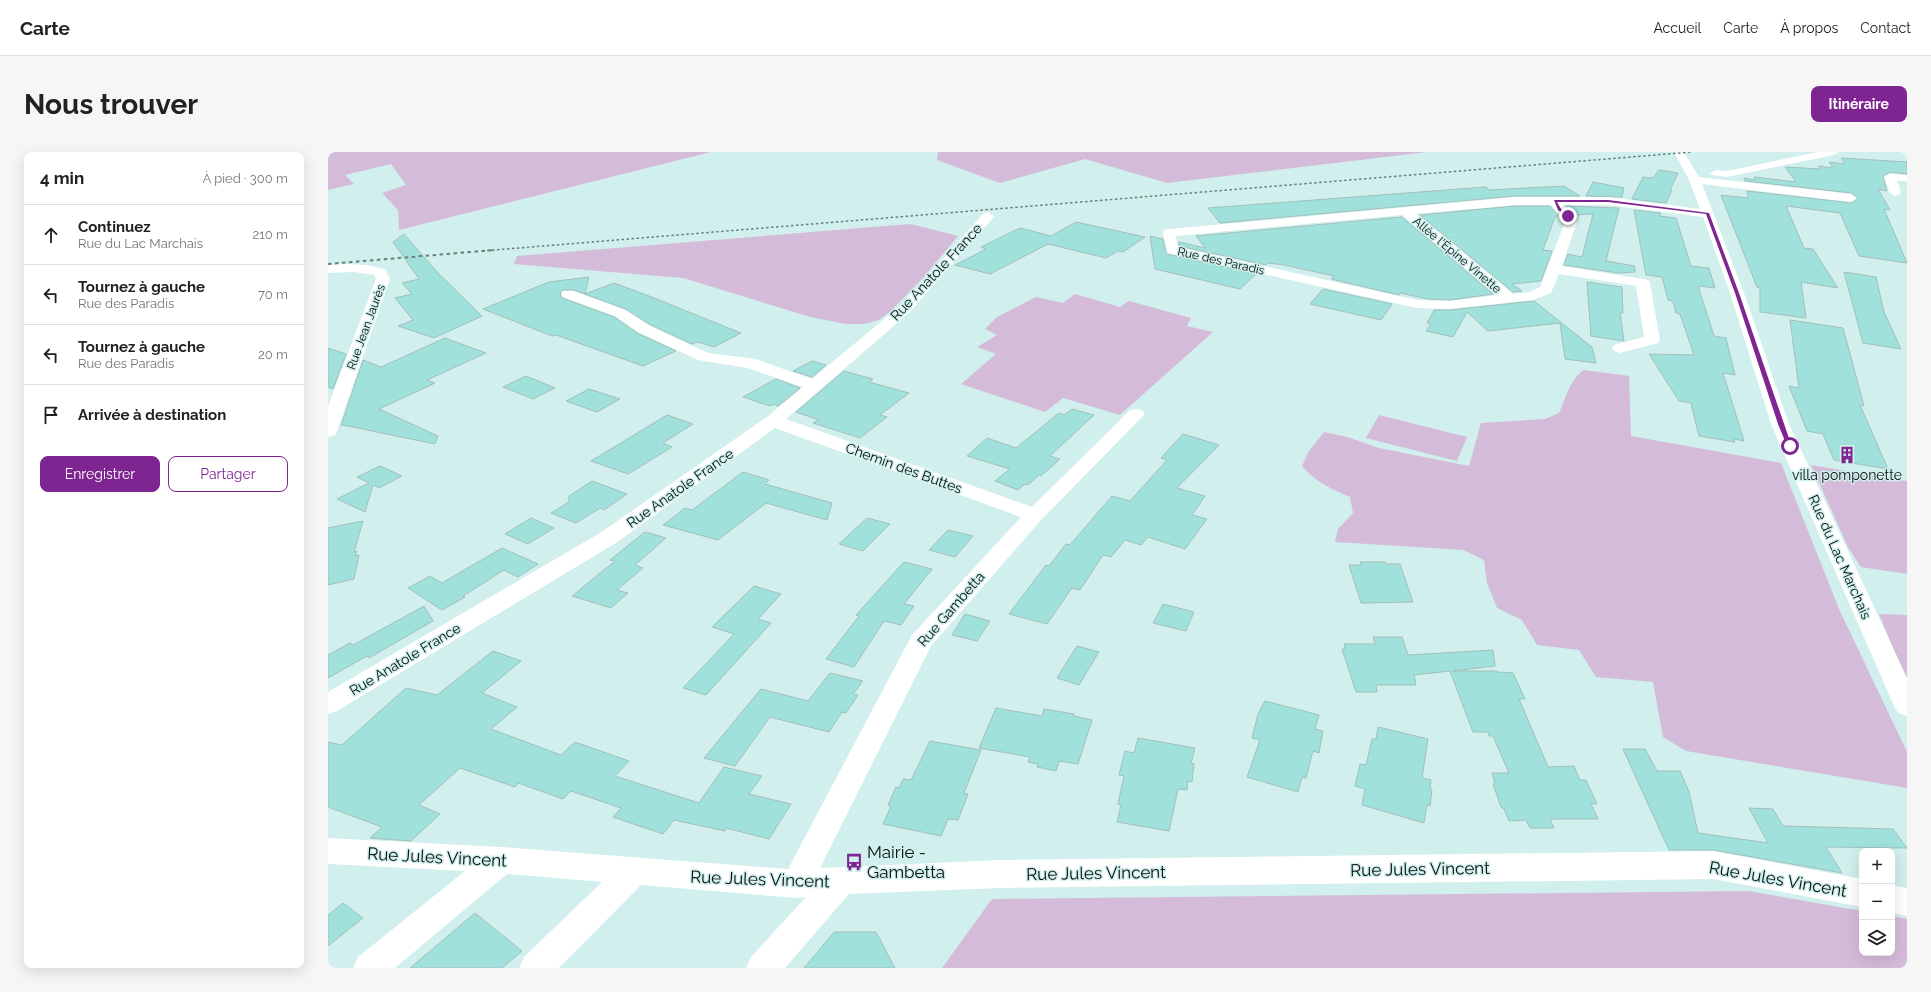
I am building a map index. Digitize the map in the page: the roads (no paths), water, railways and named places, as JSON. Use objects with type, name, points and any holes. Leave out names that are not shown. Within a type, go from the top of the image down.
[{"type":"street","points":[[1693,176],[1727,174],[1834,152]]},
{"type":"street","name":"Rue du Lac Marchais","points":[[1681,156],[1693,176],[1737,293],[1780,424],[1907,706]]},
{"type":"street","points":[[1693,176],[1851,198]]},
{"type":"street","points":[[1895,192],[1890,177],[1907,178]]},
{"type":"street","name":"Rue des Paradis","points":[[1555,201],[1559,210],[1568,216],[1571,222],[1546,290],[1533,296],[1450,305],[1418,304],[1172,250],[1169,233],[1515,201],[1555,201],[1608,201],[1707,214]]},
{"type":"street","name":"Allée l'Épine Vinette","points":[[1405,211],[1509,298]]},
{"type":"street","name":"Rue Anatole France","points":[[328,704],[608,538],[773,421],[905,309],[988,216]]},
{"type":"street","name":"Rue Jean Jaurès","points":[[328,269],[369,269],[380,272],[384,278],[328,431]]},
{"type":"street","points":[[1554,270],[1643,283],[1652,340],[1620,348]]},
{"type":"street","points":[[568,294],[620,314],[644,329],[704,356],[750,363],[816,386]]},
{"type":"street","name":"Rue Gambetta","points":[[796,884],[921,641],[1035,515],[1136,414]]},
{"type":"street","name":"Chemin des Buttes","points":[[773,421],[1035,515]]},
{"type":"street","name":"Rue Jules Vincent","points":[[328,851],[502,860],[633,872],[796,884],[871,879],[1001,874],[1713,865],[1859,892]]},
{"type":"street","points":[[370,968],[502,860]]},
{"type":"street","points":[[536,968],[633,872]]},
{"type":"street","points":[[763,968],[840,882]]},
{"type":"street","points":[[1895,900],[1907,902]]},
{"type":"railway","points":[[487,251],[1692,152]]},
{"type":"railway","points":[[487,251],[494,250]]},
{"type":"railway","points":[[482,251],[487,251]]},
{"type":"railway","points":[[328,264],[487,251]]},
{"type":"place","name":"villa pomponette","points":[[1847,455]]},
{"type":"place","name":"Mairie - Gambetta","points":[[854,862]]}]
